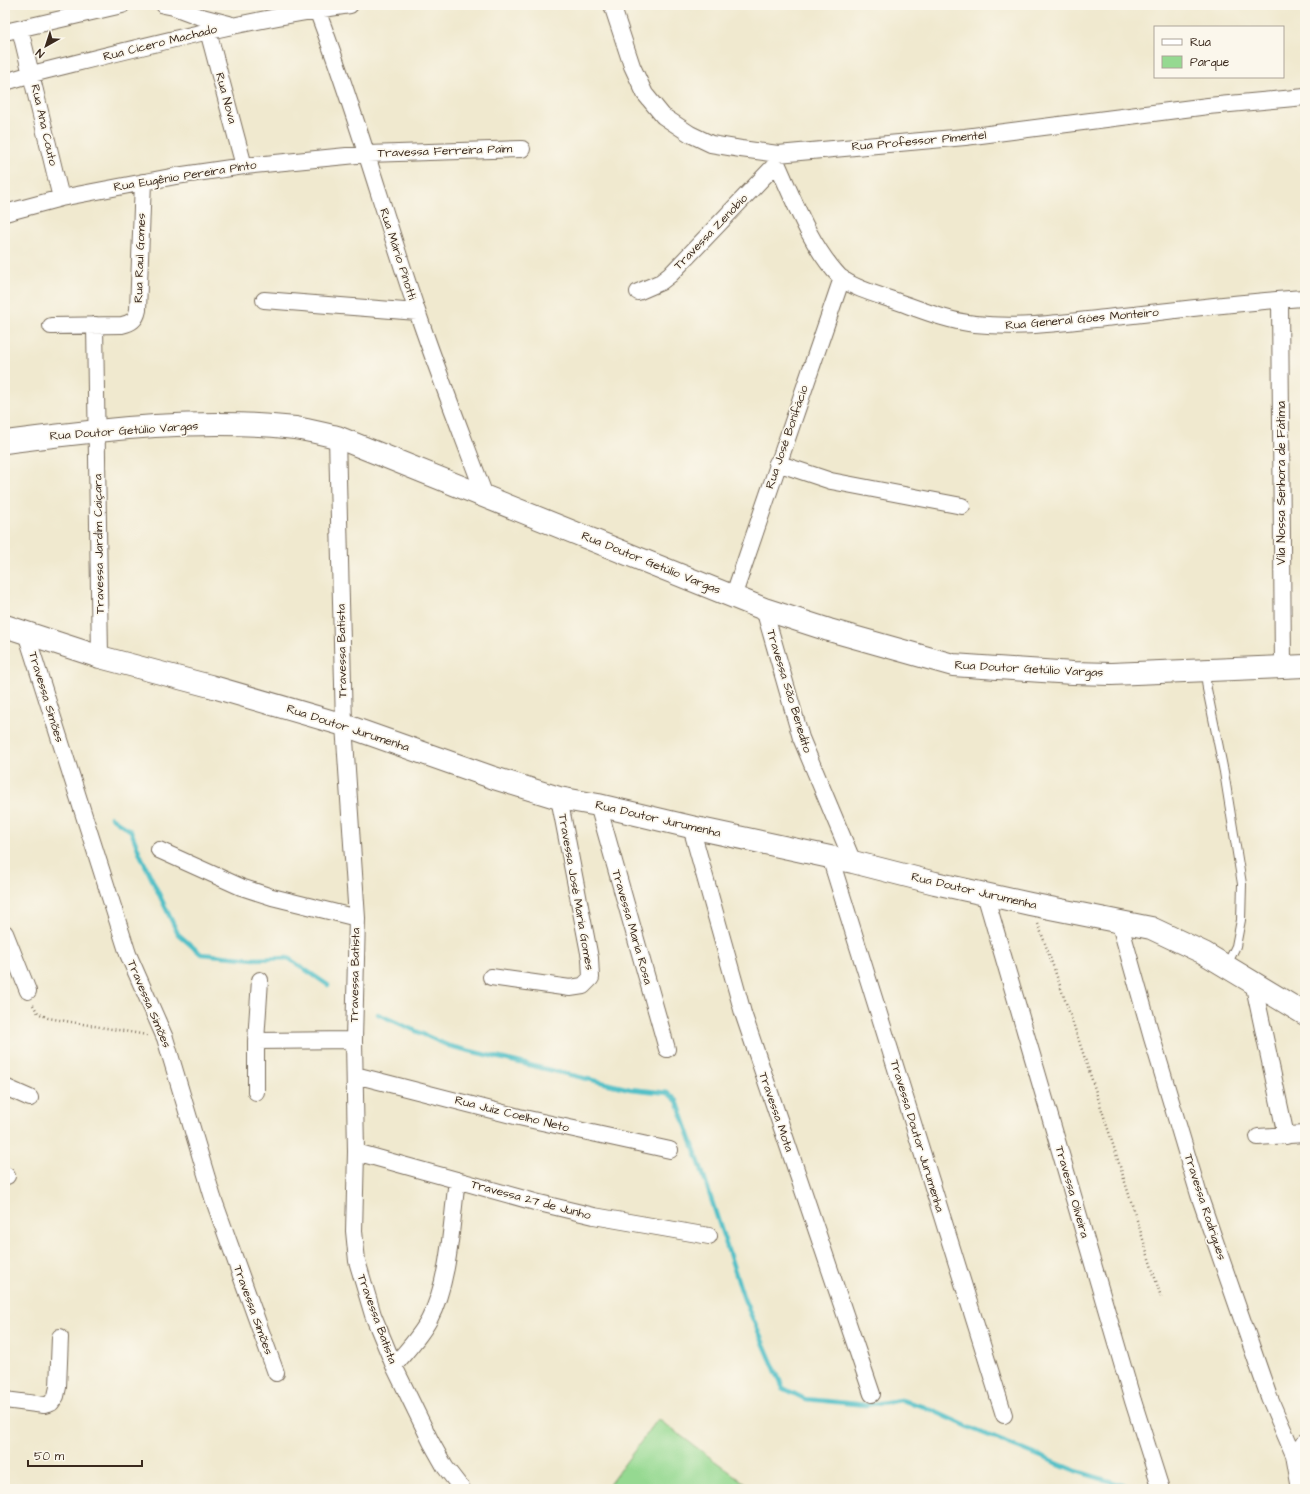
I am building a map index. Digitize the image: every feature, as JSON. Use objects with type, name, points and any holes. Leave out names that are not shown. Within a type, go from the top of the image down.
[{"type":"main road","name":"Rua Doutor Getúlio Vargas","points":[[5,442],[98,431],[178,425],[245,425],[296,428],[337,437],[764,609],[829,630],[953,665],[1073,674],[1205,671],[1305,666]]},
{"type":"main road","name":"Rua Doutor Jurumenha","points":[[5,626],[100,657],[210,686],[344,725],[494,778],[559,798],[598,805],[853,862],[1030,904],[1151,928],[1204,953],[1305,1014]]},
{"type":"street","points":[[13,30],[122,5]]},
{"type":"street","points":[[164,5],[233,25]]},
{"type":"street","name":"Rua Cícero Machado","points":[[5,82],[32,74],[233,25],[350,5]]},
{"type":"street","name":"Rua Professor Pimentel","points":[[612,5],[632,66],[645,94],[663,116],[690,134],[711,144],[778,158],[965,137],[1208,106],[1305,97]]},
{"type":"street","name":"Rua Mário Pinotti","points":[[317,10],[332,47],[417,312],[485,496]]},
{"type":"street","name":"Rua Ana Couto","points":[[13,30],[32,74],[61,198]]},
{"type":"street","name":"Rua Nova","points":[[208,31],[244,166]]},
{"type":"street","name":"Travessa Ferreira Paim","points":[[367,154],[522,149]]},
{"type":"street","name":"Rua Eugênio Pereira Pinto","points":[[5,213],[61,198],[142,182],[244,166],[367,154]]},
{"type":"street","name":"Rua General Góes Monteiro","points":[[778,158],[807,227],[828,263],[842,278],[854,285],[878,295],[941,317],[973,324],[1001,326],[1049,324],[1305,298]]},
{"type":"street","name":"Travessa Zenobio","points":[[638,292],[661,282],[670,275],[778,158]]},
{"type":"street","name":"Rua Raul Gomes","points":[[51,326],[122,325],[130,323],[135,319],[137,314],[142,182]]},
{"type":"street","name":"Rua José Bonifácio","points":[[732,597],[842,278]]},
{"type":"street","points":[[264,300],[417,312]]},
{"type":"street","name":"Vila Nossa Senhora de Fátima","points":[[1280,300],[1283,666]]},
{"type":"street","name":"Travessa Jardim Caiçara","points":[[95,325],[98,431],[100,657]]},
{"type":"street","name":"Travessa Batista","points":[[337,437],[344,725],[357,918],[354,1040],[356,1152],[354,1231],[356,1261],[371,1308],[394,1366],[431,1442],[446,1467],[462,1489]]},
{"type":"street","points":[[777,463],[831,481],[962,506]]},
{"type":"street","name":"Travessa São Benedito","points":[[764,609],[802,738],[853,862]]},
{"type":"street","name":"Travessa Simões","points":[[26,632],[128,954],[165,1038],[213,1198],[276,1373]]},
{"type":"street","name":"Travessa José Maria Gomes","points":[[491,977],[570,988],[583,986],[591,978],[590,958],[559,798]]},
{"type":"street","name":"Travessa Maria Rosa","points":[[598,805],[667,1049]]},
{"type":"street","name":"Travessa Mota","points":[[691,827],[743,1013],[872,1394]]},
{"type":"street","points":[[159,850],[241,887],[272,897],[357,918]]},
{"type":"street","name":"Travessa Doutor Jurumenha","points":[[830,857],[1004,1414]]},
{"type":"street","name":"Travessa Oliveira","points":[[985,894],[1133,1401],[1161,1489]]},
{"type":"street","name":"Travessa Rodrigues","points":[[1119,921],[1199,1195],[1269,1397],[1294,1455],[1300,1489]]},
{"type":"street","points":[[5,933],[28,991]]},
{"type":"street","points":[[256,1092],[256,1042],[260,980]]},
{"type":"street","points":[[1253,982],[1286,1136]]},
{"type":"street","points":[[256,1042],[354,1040]]},
{"type":"street","name":"Rua Juiz Coelho Neto","points":[[355,1074],[519,1117],[670,1150]]},
{"type":"street","points":[[5,1087],[30,1098]]},
{"type":"street","points":[[1258,1137],[1305,1134]]},
{"type":"street","name":"Travessa 27 de Junho","points":[[356,1152],[535,1202],[594,1216],[709,1236]]},
{"type":"street","points":[[394,1366],[420,1336],[429,1320],[438,1295],[446,1266],[457,1180]]},
{"type":"street","points":[[5,1400],[44,1405],[51,1403],[56,1396],[58,1386],[60,1337]]},
{"type":"street","points":[[1294,1455],[1305,1442]]},
{"type":"lane","points":[[1205,671],[1207,689],[1224,772],[1242,884],[1241,920],[1236,946],[1227,966]]},
{"type":"path","points":[[1030,904],[1092,1081],[1161,1297]]},
{"type":"path","points":[[28,991],[38,1013],[48,1018],[165,1038]]},
{"type":"green space","points":[[658,1419],[753,1489],[612,1489],[608,1486]]},
{"type":"waterway","points":[[111,817],[131,831],[140,854],[178,934],[201,954],[254,959],[288,958],[328,985]]},
{"type":"waterway","points":[[378,1014],[449,1046],[630,1089],[668,1093],[677,1101],[701,1168],[744,1299],[783,1388],[805,1399],[866,1405],[901,1400],[925,1407],[975,1430],[1076,1471],[1135,1489]]}]
